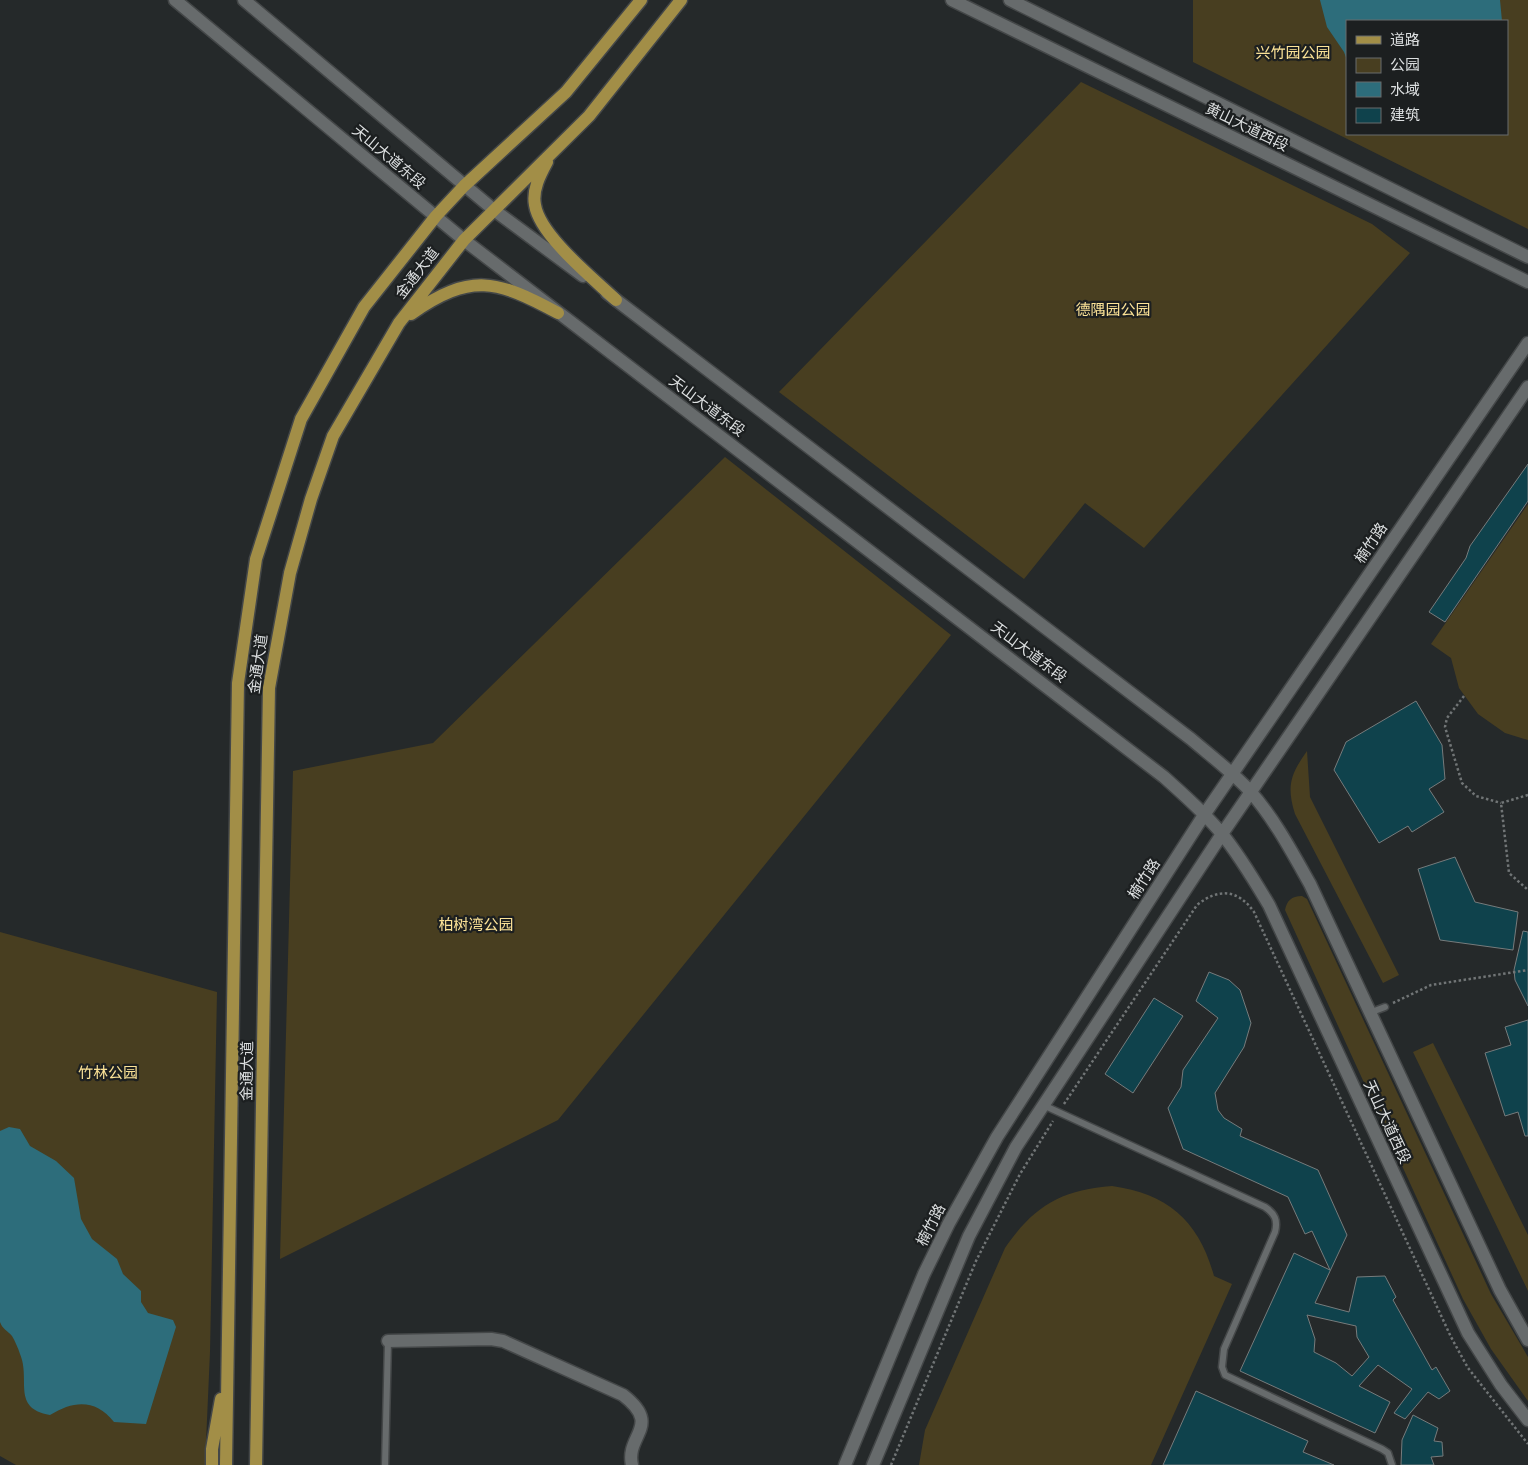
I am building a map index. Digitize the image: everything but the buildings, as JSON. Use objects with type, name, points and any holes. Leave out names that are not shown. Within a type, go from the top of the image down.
[{"type":"main road","name":"天山大道东段","points":[[175,0],[464,240],[1164,777],[1222,834]]},
{"type":"main road","name":"天山大道东段","points":[[244,0],[494,210],[616,300],[1191,739],[1233,774],[1250,792]]},
{"type":"main road","name":"金通大道","points":[[226,1465],[238,683],[256,559],[301,419],[364,307],[436,216],[464,186],[566,92],[641,0]]},
{"type":"main road","name":"金通大道","points":[[257,1464],[269,688],[290,573],[311,499],[333,436],[399,323],[464,240],[589,116],[681,0]]},
{"type":"main road","name":"黄山大道西段","points":[[952,0],[1528,282]]},
{"type":"main road","name":"黄山大道西段","points":[[1010,0],[1528,257]]},
{"type":"main road","points":[[551,153],[535,190],[535,204],[540,221],[552,237],[616,300]]},
{"type":"main road","points":[[399,323],[431,300],[447,292],[467,286],[489,284],[509,288],[558,312]]},
{"type":"main road","name":"楠竹路","points":[[845,1465],[924,1274],[996,1137],[1204,815],[1528,343]]},
{"type":"main road","points":[[873,1465],[969,1236],[1016,1147],[1250,792],[1528,387]]},
{"type":"main road","name":"天山大道西段","points":[[1250,792],[1283,836],[1310,884],[1500,1290],[1528,1340]]},
{"type":"main road","name":"天山大道西段","points":[[1222,834],[1248,869],[1269,905],[1468,1333],[1501,1385],[1528,1420]]},
{"type":"main road","points":[[388,1341],[490,1339],[504,1341],[624,1395],[634,1403],[642,1416],[642,1426],[632,1454],[632,1465]]},
{"type":"main road","points":[[212,1465],[212,1449],[227,1365]]},
{"type":"lane","points":[[1369,1013],[1385,1007]]},
{"type":"lane","points":[[1044,1105],[1265,1207],[1274,1214],[1277,1225],[1275,1232],[1224,1349],[1222,1367],[1225,1375],[1382,1448],[1388,1453],[1392,1465]]},
{"type":"lane","points":[[385,1465],[388,1341]]},
{"type":"path","points":[[1464,696],[1447,718],[1445,727],[1462,783],[1476,796],[1502,804],[1528,795]]},
{"type":"path","points":[[1502,804],[1509,873],[1528,890]]},
{"type":"path","points":[[1385,1007],[1431,984],[1528,970]]},
{"type":"green space","name":"兴竹园公园","points":[[1193,0],[1528,0],[1528,229],[1193,62]]},
{"type":"green space","name":"德隅园公园","points":[[1081,82],[1372,224],[1410,253],[1144,548],[1085,503],[1024,579],[779,392]]},
{"type":"green space","name":"柏树湾公园","points":[[725,457],[951,635],[558,1120],[280,1259],[293,771],[433,743]]},
{"type":"green space","points":[[1528,504],[1528,740],[1505,733],[1478,714],[1459,688],[1451,658],[1431,644]]},
{"type":"green space","points":[[1307,751],[1310,797],[1399,975],[1383,983],[1295,814],[1291,795],[1292,780],[1297,766]]},
{"type":"green space","points":[[1302,896],[1307,899],[1491,1294],[1528,1357],[1528,1401],[1491,1349],[1463,1299],[1285,910],[1290,900]]},
{"type":"green space","name":"竹林公园","points":[[0,932],[217,992],[210,1352],[205,1465],[16,1465],[0,1456]]},
{"type":"green space","points":[[1433,1043],[1528,1235],[1528,1291],[1413,1052]]},
{"type":"green space","points":[[1112,1186],[1149,1196],[1165,1203],[1178,1213],[1190,1225],[1200,1240],[1214,1276],[1232,1284],[1151,1465],[919,1465],[925,1430],[1005,1248],[1027,1221],[1050,1203],[1078,1191]]},
{"type":"water","points":[[1320,0],[1500,0],[1502,20],[1346,20],[1346,57],[1327,27]]},
{"type":"water","points":[[9,1127],[20,1129],[30,1146],[56,1161],[74,1178],[81,1219],[92,1239],[117,1259],[123,1274],[141,1291],[141,1302],[148,1313],[173,1320],[176,1327],[146,1424],[114,1422],[100,1409],[84,1404],[68,1407],[50,1415],[30,1406],[26,1399],[23,1364],[20,1354],[12,1336],[0,1322],[0,1131]]}]
